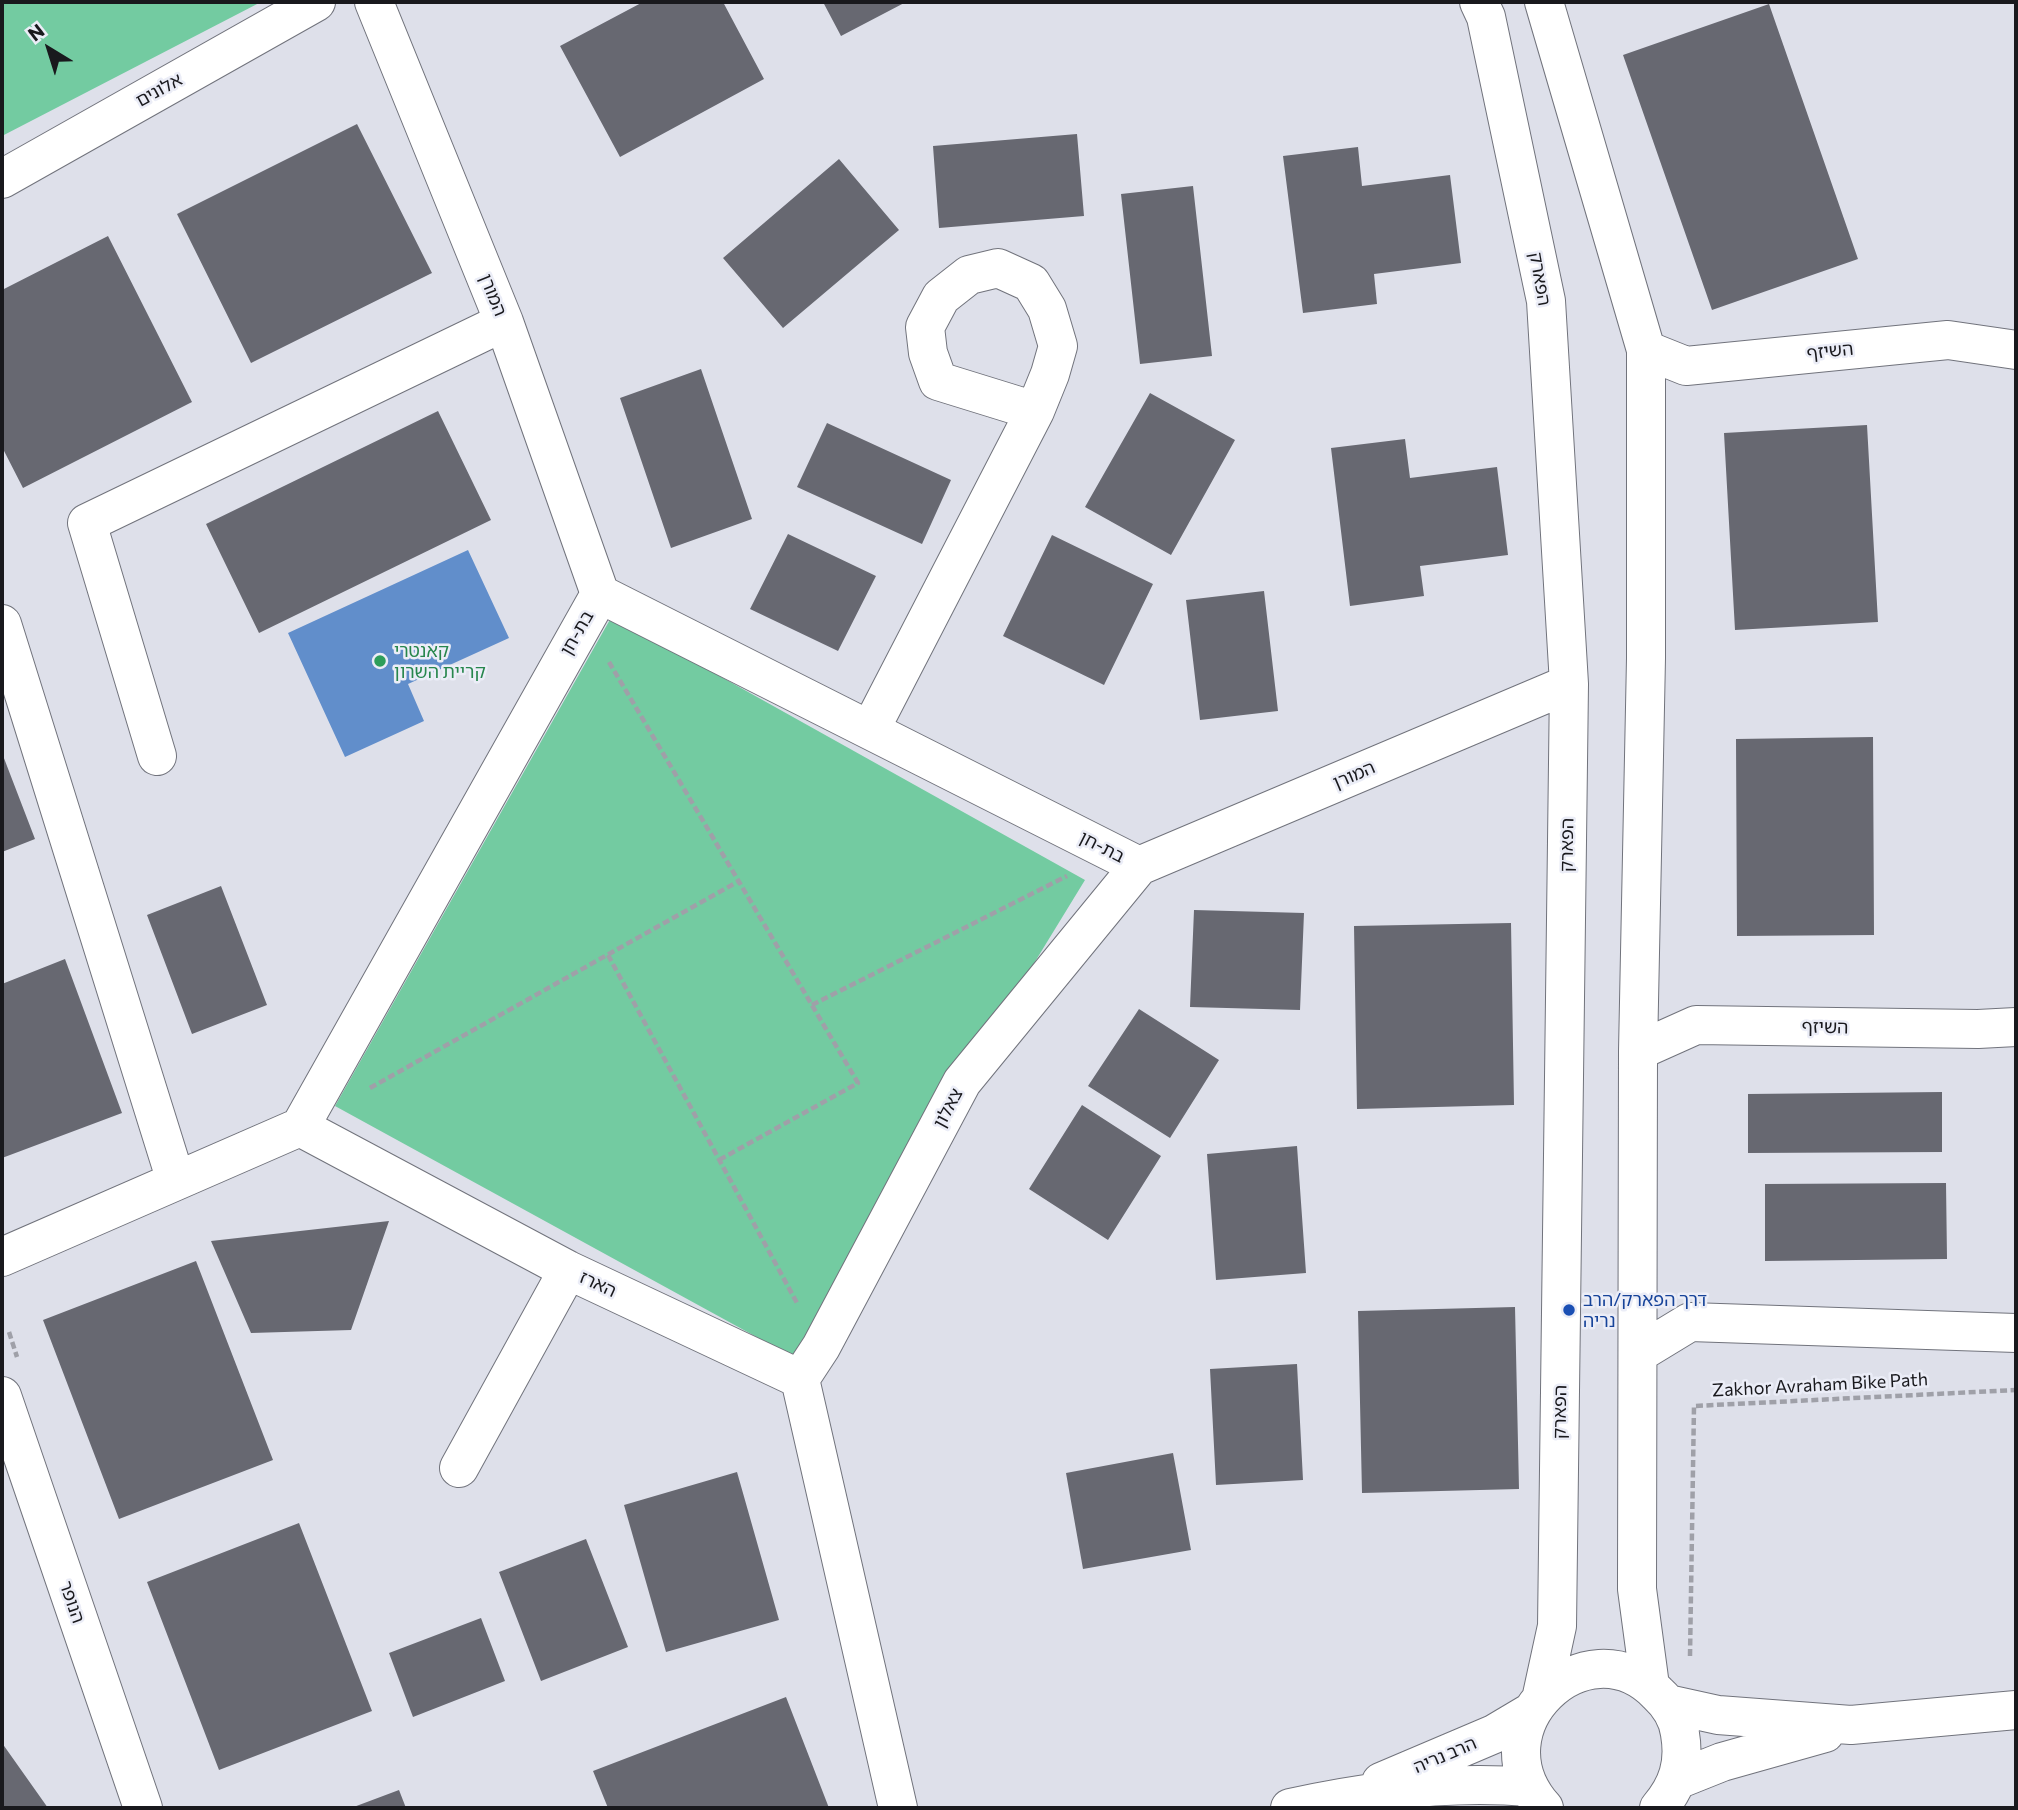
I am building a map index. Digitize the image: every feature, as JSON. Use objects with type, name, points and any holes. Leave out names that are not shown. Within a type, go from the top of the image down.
[{"type":"street","name":"אלונים","points":[[2,179],[316,2]]},
{"type":"street","name":"המורן","points":[[374,2],[504,322],[592,607]]},
{"type":"street","name":"הפארק","points":[[1479,2],[1486,17],[1546,301],[1569,684],[1557,1626],[1536,1703],[1523,1731],[1520,1752],[1536,1798]]},
{"type":"street","points":[[1544,2],[1646,350],[1646,658],[1638,1051],[1637,1589],[1659,1695],[1679,1727],[1683,1752],[1664,1801]]},
{"type":"street","points":[[157,756],[87,523],[504,322]]},
{"type":"street","name":"השיזף","points":[[1646,350],[1686,366],[1948,340],[2016,350]]},
{"type":"street","points":[[870,730],[1035,411]]},
{"type":"street","name":"בת-חן","points":[[300,1127],[592,607],[870,730],[1126,859]]},
{"type":"street","points":[[2,624],[176,1181]]},
{"type":"street","name":"המורן","points":[[1126,859],[1569,684]]},
{"type":"street","name":"צאלון","points":[[800,1379],[821,1347],[962,1082],[1126,859]]},
{"type":"street","name":"השיזף","points":[[1638,1051],[1696,1025],[1978,1030],[2016,1027]]},
{"type":"street","points":[[2,1257],[300,1127]]},
{"type":"street","name":"הארז","points":[[300,1127],[568,1270],[800,1379]]},
{"type":"street","points":[[458,1468],[568,1270]]},
{"type":"street","points":[[1639,1353],[1690,1322],[2016,1333]]},
{"type":"street","points":[[800,1379],[898,1808]]},
{"type":"street","name":"הנופר","points":[[2,1396],[143,1808]]},
{"type":"street","name":"הרב נריה","points":[[1356,1793],[1494,1734],[1561,1681],[1595,1671],[1630,1675],[1659,1695],[1718,1715],[1851,1726]]},
{"type":"street","points":[[1664,1801],[1721,1762],[1851,1726],[2016,1710]]},
{"type":"street","name":"הרב נריה","points":[[1290,1808],[1356,1793],[1496,1784],[1536,1798]]},
{"type":"path","points":[[592,607],[739,881],[858,1083],[719,1160]]},
{"type":"path","points":[[812,1005],[1126,859]]},
{"type":"path","points":[[359,1094],[739,881]]},
{"type":"path","points":[[608,955],[821,1347]]},
{"type":"path","name":"Zakhor Avraham Bike Path","points":[[1690,1657],[1694,1406],[2016,1390]]},
{"type":"green space","points":[[2,2],[261,2],[2,136]]},
{"type":"green space","points":[[612,616],[1085,880],[793,1357],[335,1106]]},
{"type":"water","name":"קאנטרי קריית השרון","points":[[468,550],[509,638],[408,684],[424,721],[345,757],[288,633]]},
{"type":"building","points":[[643,2],[723,2],[764,79],[620,157],[560,46]]},
{"type":"building","points":[[823,2],[906,2],[841,36]]},
{"type":"building","points":[[1769,4],[1858,259],[1712,310],[1623,55]]},
{"type":"building","points":[[357,124],[432,273],[251,363],[177,214]]},
{"type":"building","points":[[1077,134],[1084,216],[939,228],[933,146]]},
{"type":"building","points":[[1358,147],[1362,186],[1450,175],[1461,263],[1374,274],[1377,304],[1303,313],[1283,156]]},
{"type":"building","points":[[839,159],[899,230],[783,328],[723,258]]},
{"type":"building","points":[[1193,186],[1212,356],[1140,364],[1121,194]]},
{"type":"building","points":[[108,236],[192,402],[23,488],[2,447],[2,290]]},
{"type":"building","points":[[701,369],[752,519],[671,548],[620,398]]},
{"type":"building","points":[[1150,393],[1235,440],[1171,555],[1085,507]]},
{"type":"building","points":[[438,411],[491,520],[259,633],[206,524]]},
{"type":"building","points":[[827,423],[951,480],[922,544],[797,487]]},
{"type":"building","points":[[1867,425],[1878,622],[1735,630],[1724,433]]},
{"type":"building","points":[[1405,439],[1410,478],[1497,467],[1508,555],[1420,566],[1424,596],[1350,606],[1331,448]]},
{"type":"building","points":[[788,534],[876,576],[838,651],[750,609]]},
{"type":"building","points":[[1052,535],[1153,584],[1104,685],[1003,636]]},
{"type":"building","points":[[1264,591],[1278,711],[1200,720],[1186,600]]},
{"type":"building","points":[[1873,737],[1874,935],[1737,936],[1736,739]]},
{"type":"building","points":[[2,753],[35,839],[2,852]]},
{"type":"building","points":[[221,886],[267,1005],[192,1034],[147,915]]},
{"type":"building","points":[[1194,910],[1304,913],[1300,1010],[1190,1007]]},
{"type":"building","points":[[1511,923],[1514,1105],[1357,1109],[1354,926]]},
{"type":"building","points":[[65,959],[122,1113],[2,1158],[2,984]]},
{"type":"building","points":[[1139,1009],[1219,1060],[1170,1138],[1088,1086]]},
{"type":"building","points":[[1942,1092],[1942,1152],[1748,1153],[1748,1094]]},
{"type":"building","points":[[1082,1105],[1161,1156],[1108,1240],[1029,1189]]},
{"type":"building","points":[[1297,1146],[1306,1273],[1216,1280],[1207,1154]]},
{"type":"building","points":[[1946,1183],[1947,1259],[1765,1261],[1765,1184]]},
{"type":"building","points":[[389,1221],[351,1330],[251,1333],[211,1241]]},
{"type":"building","points":[[196,1261],[273,1460],[119,1519],[43,1320]]},
{"type":"building","points":[[1515,1307],[1519,1489],[1362,1493],[1358,1311]]},
{"type":"building","points":[[1297,1364],[1303,1480],[1216,1485],[1210,1369]]},
{"type":"building","points":[[1173,1453],[1191,1550],[1083,1569],[1066,1473]]},
{"type":"building","points":[[737,1472],[779,1620],[666,1652],[624,1505]]},
{"type":"building","points":[[299,1523],[372,1711],[219,1770],[147,1582]]},
{"type":"building","points":[[586,1539],[628,1647],[541,1681],[499,1572]]},
{"type":"building","points":[[481,1618],[505,1681],[413,1717],[389,1653]]},
{"type":"building","points":[[786,1697],[829,1808],[608,1808],[593,1771]]},
{"type":"building","points":[[2,1743],[48,1808],[2,1808]]},
{"type":"building","points":[[399,1790],[406,1808],[351,1808]]},
{"type":"place","name":"קאנטרי קריית השרון","points":[[380,661]]},
{"type":"place","name":"דרך הפארק/הרב נריה","points":[[1569,1310]]}]
